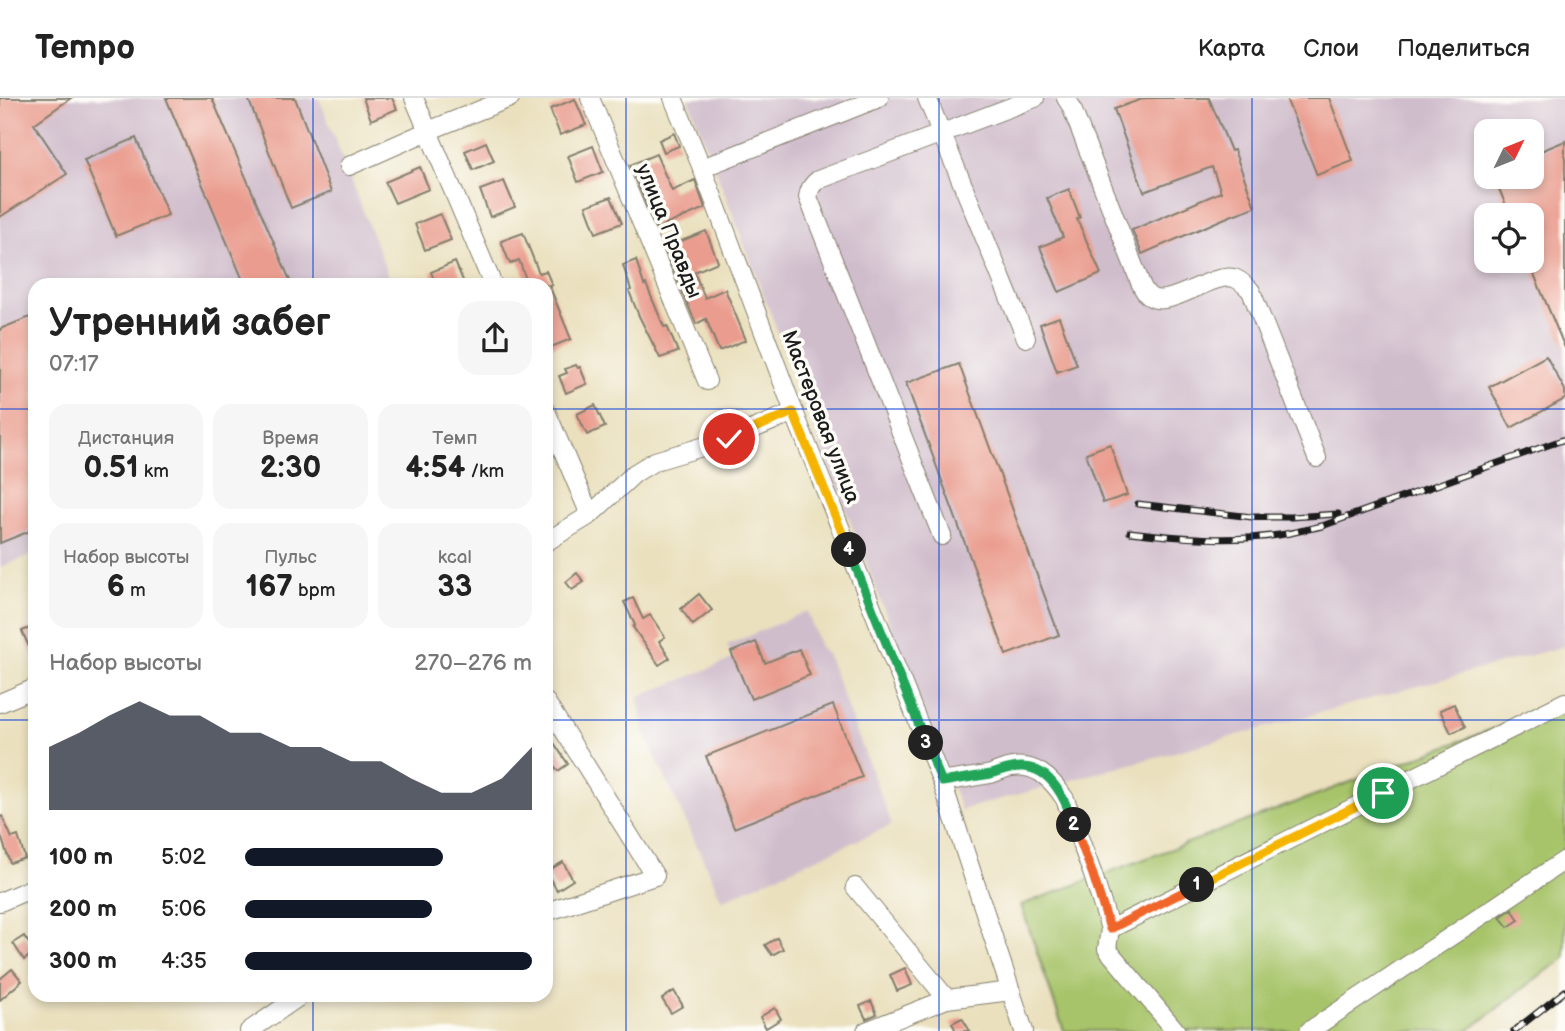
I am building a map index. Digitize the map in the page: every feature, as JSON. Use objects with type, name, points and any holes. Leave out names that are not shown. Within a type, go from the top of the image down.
[{"type":"street","points":[[414,98],[490,278]]},
{"type":"street","points":[[349,166],[510,98]]},
{"type":"street","name":"улица Правды","points":[[590,98],[707,382]]},
{"type":"street","name":"Мастеровая улица","points":[[673,98],[702,168],[793,412],[942,782],[1024,1031]]},
{"type":"street","points":[[702,168],[879,98]]},
{"type":"street","points":[[927,98],[1026,338]]},
{"type":"street","points":[[942,536],[808,197],[810,188],[818,180],[1035,98]]},
{"type":"street","points":[[1066,98],[1147,295],[1155,299],[1168,298],[1222,278],[1233,277],[1241,281],[1251,291],[1317,458]]},
{"type":"street","points":[[553,538],[590,515],[635,473],[655,461],[729,439],[793,412]]},
{"type":"street","points":[[553,428],[590,515]]},
{"type":"street","points":[[0,703],[28,691]]},
{"type":"street","points":[[1110,929],[1565,702]]},
{"type":"street","points":[[553,713],[655,876],[553,910]]},
{"type":"street","points":[[942,782],[1008,768],[1038,769],[1065,799],[1110,929],[1107,949],[1176,1031]]},
{"type":"street","points":[[1309,1031],[1565,860]]},
{"type":"street","points":[[855,887],[947,999]]},
{"type":"street","points":[[0,902],[28,890]]},
{"type":"street","points":[[866,1031],[947,999],[1011,991]]},
{"type":"street","points":[[249,1031],[291,1002]]},
{"type":"shaded area","points":[[0,98],[319,98],[389,278],[28,278],[28,557],[0,567]]},
{"type":"shaded area","points":[[688,98],[1565,98],[1565,646],[961,810]]},
{"type":"shaded area","points":[[807,611],[820,647],[827,654],[892,825],[722,900],[645,734],[638,697],[733,659],[727,645]]},
{"type":"green space","points":[[1565,702],[1565,958],[1468,1031],[1064,1031],[1021,905]]},
{"type":"building","points":[[0,98],[71,98],[34,124],[67,174],[0,217]]},
{"type":"building","points":[[166,98],[212,98],[289,278],[242,278]]},
{"type":"building","points":[[248,98],[295,98],[331,192],[291,208]]},
{"type":"building","points":[[363,98],[392,98],[397,109],[371,120]]},
{"type":"building","points":[[1145,98],[1209,98],[1231,151],[1234,150],[1255,207],[1142,254],[1132,230],[1221,192],[1212,167],[1144,192],[1114,109]]},
{"type":"building","points":[[1286,98],[1329,98],[1353,161],[1317,175]]},
{"type":"building","points":[[575,99],[586,125],[560,135],[550,109]]},
{"type":"building","points":[[674,133],[679,146],[664,152],[659,140]]},
{"type":"building","points":[[136,138],[168,215],[116,236],[84,160]]},
{"type":"building","points":[[1565,141],[1565,348],[1534,273],[1544,273],[1544,203],[1505,203],[1499,189],[1544,189],[1544,150]]},
{"type":"building","points":[[486,142],[494,161],[473,170],[465,151]]},
{"type":"building","points":[[593,146],[603,172],[578,182],[568,156]]},
{"type":"building","points":[[656,154],[672,191],[695,180],[705,208],[656,229],[630,165]]},
{"type":"building","points":[[420,167],[429,189],[395,203],[385,182]]},
{"type":"building","points":[[504,181],[515,207],[490,217],[480,190]]},
{"type":"building","points":[[1069,189],[1080,218],[1077,219],[1101,274],[1059,292],[1040,247],[1063,237],[1047,198]]},
{"type":"building","points":[[611,197],[622,223],[596,233],[586,206]]},
{"type":"building","points":[[440,214],[451,240],[425,250],[415,224]]},
{"type":"building","points":[[706,231],[718,262],[694,272],[705,298],[725,289],[746,340],[719,351],[706,319],[696,324],[664,248]]},
{"type":"building","points":[[523,233],[539,273],[546,271],[549,278],[525,278],[519,260],[510,264],[501,241]]},
{"type":"building","points":[[636,260],[644,285],[646,284],[678,352],[660,358],[639,316],[623,265]]},
{"type":"building","points":[[455,262],[462,278],[433,278],[431,272]]},
{"type":"building","points":[[553,295],[571,339],[553,346]]},
{"type":"building","points":[[1059,317],[1077,365],[1057,372],[1040,324]]},
{"type":"building","points":[[28,318],[28,532],[0,543],[0,329]]},
{"type":"building","points":[[1546,356],[1565,390],[1565,399],[1511,428],[1489,387]]},
{"type":"building","points":[[959,364],[1059,635],[1006,655],[906,383]]},
{"type":"building","points":[[576,365],[580,367],[587,384],[566,393],[559,376],[567,373],[565,369]]},
{"type":"building","points":[[595,405],[605,427],[587,435],[577,414]]},
{"type":"building","points":[[1110,444],[1127,495],[1103,503],[1086,453]]},
{"type":"building","points":[[577,573],[584,582],[572,590],[566,582]]},
{"type":"building","points":[[699,594],[712,610],[693,625],[681,609]]},
{"type":"building","points":[[633,598],[643,619],[650,615],[665,637],[659,641],[670,658],[659,665],[633,627],[635,625],[624,602]]},
{"type":"building","points":[[28,629],[28,644],[22,631]]},
{"type":"building","points":[[756,642],[765,663],[799,649],[810,675],[751,699],[731,652]]},
{"type":"building","points":[[1454,704],[1465,727],[1451,733],[1440,710]]},
{"type":"building","points":[[833,705],[862,777],[734,828],[706,756]]},
{"type":"building","points":[[553,742],[568,764],[558,771],[553,764]]},
{"type":"building","points":[[2,816],[12,838],[18,836],[25,858],[10,863],[0,833]]},
{"type":"building","points":[[563,862],[573,880],[557,890],[553,883],[553,868]]},
{"type":"building","points":[[1512,909],[1519,920],[1508,927],[1500,917]]},
{"type":"building","points":[[24,936],[28,942],[28,957],[24,960],[13,943]]},
{"type":"building","points":[[777,938],[783,949],[772,955],[765,945]]},
{"type":"building","points":[[905,968],[912,985],[897,991],[890,975]]},
{"type":"building","points":[[12,969],[22,981],[0,1000],[0,979]]},
{"type":"building","points":[[674,991],[683,1006],[671,1013],[662,999]]},
{"type":"building","points":[[871,1001],[877,1014],[866,1019],[860,1006]]},
{"type":"building","points":[[775,1008],[781,1019],[766,1028],[760,1017]]},
{"type":"building","points":[[962,1018],[970,1031],[956,1031],[952,1023]]},
{"type":"railway","points":[[1130,532],[1223,539],[1295,532],[1322,526],[1565,439]]},
{"type":"railway","points":[[1138,504],[1252,517],[1338,514]]},
{"type":"railway","points":[[1514,1031],[1565,991]]},
{"type":"route","points":[[729,439],[793,412],[942,782],[1008,768],[1038,769],[1065,799],[1110,929],[1383,793]]}]
